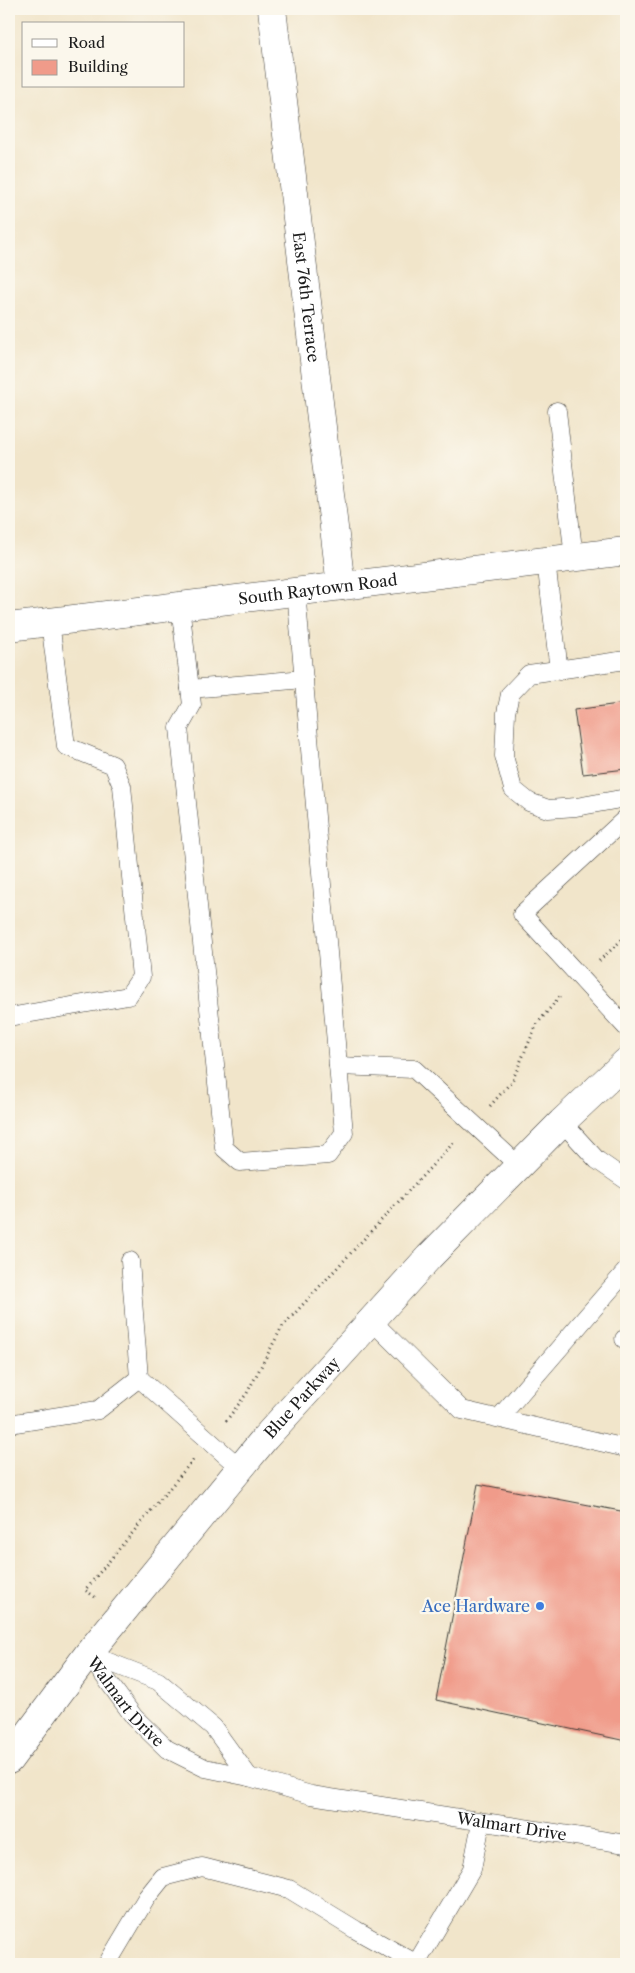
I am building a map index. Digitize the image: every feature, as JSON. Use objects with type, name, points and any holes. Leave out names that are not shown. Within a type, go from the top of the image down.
[{"type":"main road","name":"East 76th Terrace","points":[[272,9],[341,586]]},
{"type":"main road","name":"South Raytown Road","points":[[9,627],[626,551]]},
{"type":"main road","name":"Blue Parkway","points":[[9,1760],[88,1654],[265,1438],[429,1258],[562,1122],[626,1062]]},
{"type":"lane","points":[[557,411],[574,558]]},
{"type":"lane","points":[[546,561],[559,670]]},
{"type":"lane","points":[[180,606],[192,705],[179,728],[224,1148],[240,1162],[328,1155],[344,1133],[296,591]]},
{"type":"lane","points":[[9,1017],[128,996],[141,977],[122,786],[113,765],[66,746],[50,622]]},
{"type":"lane","points":[[626,660],[529,674],[510,694],[506,713],[504,756],[513,789],[529,802],[548,808],[576,807],[626,798]]},
{"type":"lane","points":[[190,689],[304,679]]},
{"type":"lane","points":[[626,818],[522,914],[626,1027]]},
{"type":"lane","points":[[338,1066],[414,1069],[519,1166]]},
{"type":"lane","points":[[562,1122],[596,1160],[626,1180]]},
{"type":"lane","points":[[130,1261],[139,1378],[240,1468]]},
{"type":"lane","points":[[499,1418],[626,1271]]},
{"type":"lane","points":[[372,1321],[462,1410],[626,1448]]},
{"type":"lane","points":[[9,1424],[98,1410],[139,1378]]},
{"type":"lane","name":"Walmart Drive","points":[[88,1654],[158,1681],[213,1727],[249,1776]]},
{"type":"lane","name":"Walmart Drive","points":[[88,1654],[134,1717],[167,1749],[205,1768],[249,1776],[311,1795],[626,1844]]},
{"type":"lane","points":[[107,1964],[148,1897],[163,1877],[202,1867],[288,1890],[417,1964],[472,1869],[482,1823]]},
{"type":"path","points":[[596,963],[626,936]]},
{"type":"path","points":[[494,1102],[512,1081],[537,1024],[561,995]]},
{"type":"path","points":[[221,1427],[247,1394],[282,1327],[452,1144]]},
{"type":"path","points":[[96,1598],[85,1590],[185,1470]]},
{"type":"building","points":[[626,703],[626,769],[583,774],[574,710]]},
{"type":"building","name":"Ace Hardware","points":[[478,1484],[626,1512],[626,1741],[436,1700]]},
{"type":"place","name":"Ace Hardware","points":[[540,1606]]}]
